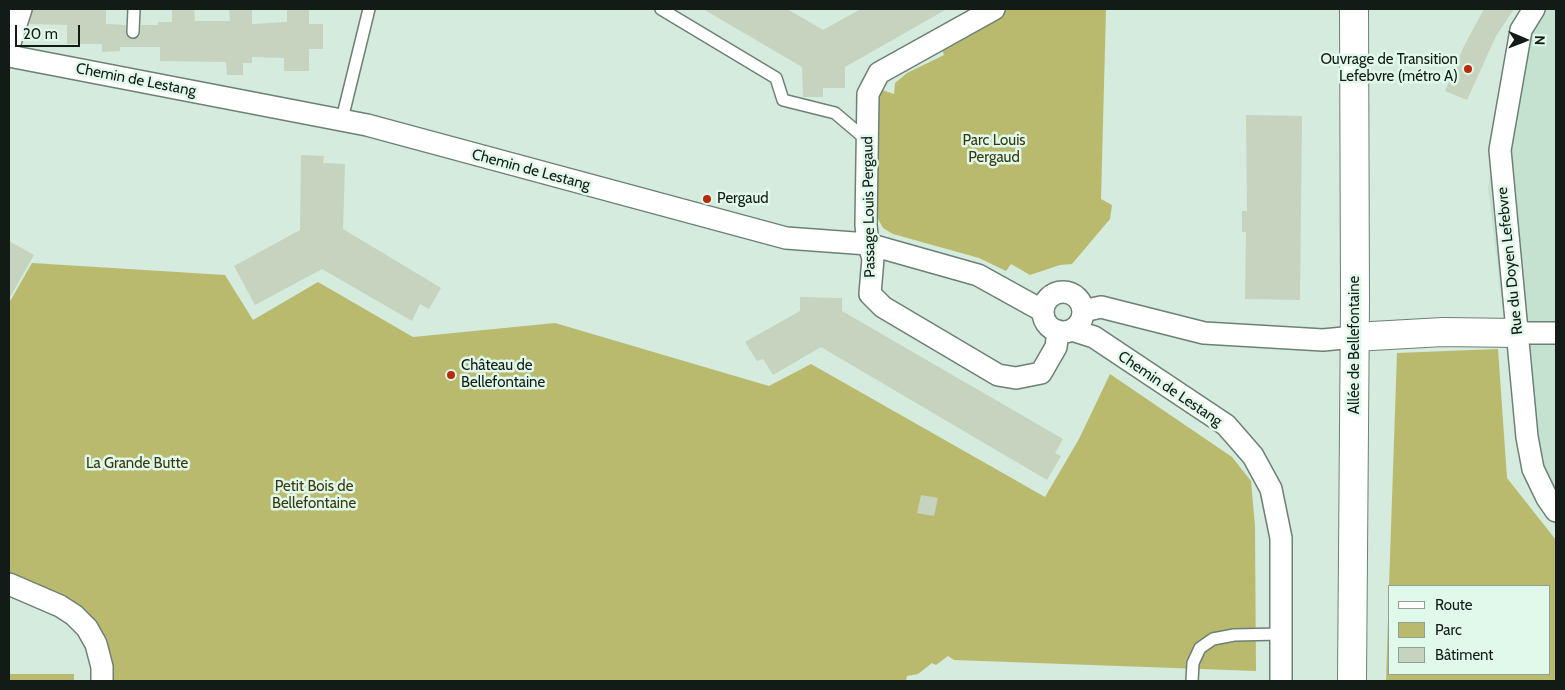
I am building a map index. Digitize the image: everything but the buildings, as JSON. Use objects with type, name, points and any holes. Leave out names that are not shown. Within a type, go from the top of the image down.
[{"type":"street","points":[[9,46],[21,9]]},
{"type":"street","name":"Passage Louis Pergaud","points":[[994,9],[879,73],[868,94],[868,244],[873,258],[870,294],[883,308],[998,375],[1029,378],[1041,373],[1065,330]]},
{"type":"street","name":"Allée de Bellefontaine","points":[[1352,681],[1354,9]]},
{"type":"street","name":"Rue du Doyen Lefebvre","points":[[1534,9],[1521,30],[1500,150],[1527,437],[1533,469],[1546,498],[1556,511]]},
{"type":"street","name":"Chemin de Lestang","points":[[9,56],[342,120],[762,233],[809,241],[868,244],[978,275],[1043,310]]},
{"type":"street","points":[[1064,292],[1076,296],[1083,311],[1082,319],[1065,330],[1047,323],[1043,310],[1050,297],[1064,292]]},
{"type":"street","points":[[1083,311],[1101,307],[1204,333],[1323,340],[1444,332],[1556,333]]},
{"type":"street","name":"Chemin de Lestang","points":[[1065,330],[1094,338],[1226,425],[1253,456],[1271,490],[1281,538],[1281,681]]},
{"type":"street","points":[[9,584],[60,606],[74,615],[87,628],[96,644],[102,667],[102,681]]},
{"type":"lane","points":[[134,9],[134,32]]},
{"type":"lane","points":[[342,120],[369,9]]},
{"type":"lane","points":[[661,9],[776,78],[783,100],[835,113],[868,141]]},
{"type":"lane","points":[[1192,681],[1193,663],[1200,648],[1213,639],[1234,635],[1280,634]]},
{"type":"shaded area","points":[[1532,9],[1556,9],[1556,496],[1522,468],[1488,188],[1524,17]]},
{"type":"green space","name":"Parc Louis Pergaud","points":[[1007,9],[1106,9],[1101,199],[1112,205],[1110,219],[1072,264],[1060,265],[1030,275],[1011,264],[1006,271],[979,258],[893,234],[883,228],[877,217],[877,99],[882,90],[894,94],[895,83],[907,73],[944,55],[940,44]]},
{"type":"green space","name":"Petit Bois de Bellefontaine","points":[[32,263],[225,275],[253,320],[318,282],[413,337],[555,323],[769,386],[811,364],[1045,497],[1079,439],[1110,374],[1232,457],[1251,481],[1255,526],[1256,671],[954,660],[948,656],[936,665],[932,663],[918,674],[907,676],[906,681],[107,681],[96,638],[9,576],[9,303]]},
{"type":"green space","points":[[1498,349],[1507,478],[1556,540],[1556,681],[1386,681],[1388,618],[1388,675],[1550,675],[1550,585],[1389,585],[1397,353]]},
{"type":"green space","points":[[9,674],[74,674],[74,681],[9,681]]},
{"type":"place","name":"Ouvrage de Transition Lefebvre (métro A)","points":[[1468,69]]},
{"type":"place","name":"Pergaud","points":[[707,199]]},
{"type":"place","name":"Château de Bellefontaine","points":[[451,375]]},
{"type":"park label","name":"La Grande Butte","points":[[137,464]]}]
